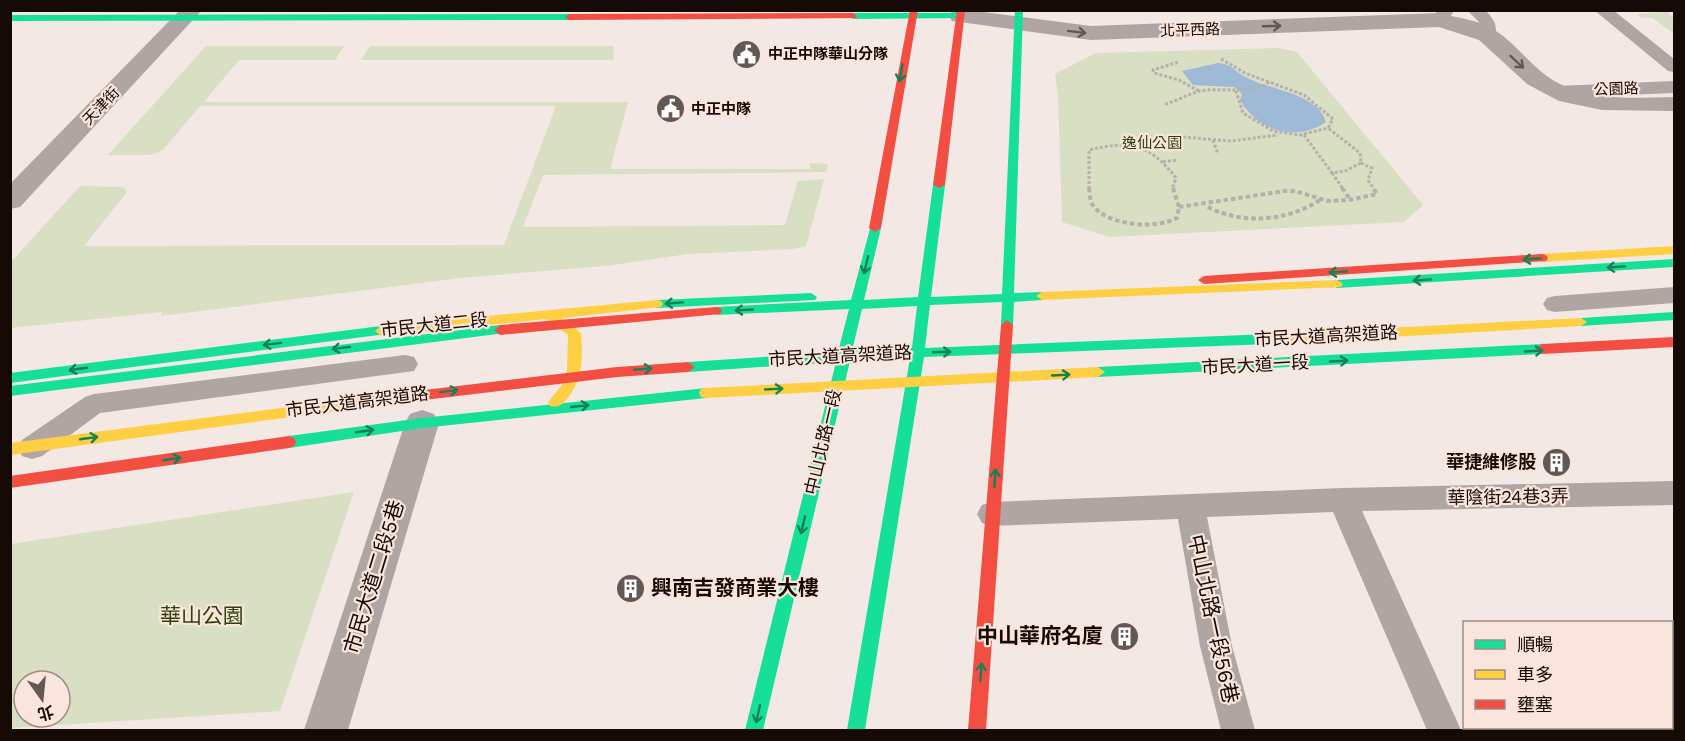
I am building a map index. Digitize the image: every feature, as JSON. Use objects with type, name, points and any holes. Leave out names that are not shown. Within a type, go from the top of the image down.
[{"type":"main road","points":[[10,18],[188,14],[966,12],[913,382],[856,730]]},
{"type":"main road","name":"中山北路一段","points":[[754,730],[872,243],[914,13]]},
{"type":"main road","points":[[977,730],[1010,289],[1019,17]]},
{"type":"main road","points":[[859,294],[1173,282],[1674,250]]},
{"type":"main road","points":[[14,382],[505,328],[647,316],[870,303],[1383,282],[1674,263]]},
{"type":"main road","name":"市民大道二段","points":[[14,382],[410,327],[732,299],[859,294]]},
{"type":"main road","points":[[544,410],[567,393],[578,362],[574,333],[548,314]]},
{"type":"main road","name":"市民大道高架道路","points":[[10,449],[270,412],[640,370],[862,355],[1317,337],[1674,316]]},
{"type":"main road","name":"市民大道一段","points":[[836,386],[1674,342]]},
{"type":"main road","points":[[10,482],[422,423],[720,392],[836,386]]},
{"type":"street","name":"北平西路","points":[[966,12],[1019,17],[1091,33],[1443,15],[1487,34],[1534,79],[1557,92],[1591,102],[1623,106],[1674,104]]},
{"type":"street","name":"天津街","points":[[10,201],[188,14]]},
{"type":"street","name":"市民大道二段5巷","points":[[326,730],[422,423]]},
{"type":"lane","name":"北平西路","points":[[1475,10],[1487,21],[1487,34]]},
{"type":"lane","points":[[1602,10],[1674,67]]},
{"type":"lane","name":"公園路","points":[[1557,92],[1674,87]]},
{"type":"lane","points":[[1555,304],[1674,295]]},
{"type":"lane","points":[[14,382],[94,404],[405,364]]},
{"type":"lane","points":[[10,462],[94,404]]},
{"type":"lane","name":"華陰街24巷3弄","points":[[1342,500],[1674,493]]},
{"type":"lane","points":[[1342,500],[1444,730]]},
{"type":"lane","name":"中山北路一段56巷","points":[[992,514],[1342,500]]},
{"type":"lane","name":"中山北路一段56巷","points":[[1190,506],[1216,646],[1238,730]]},
{"type":"path","points":[[1183,137],[1213,140],[1265,139],[1279,135],[1304,135],[1328,128],[1333,119],[1315,101],[1288,87],[1245,73],[1220,59]]},
{"type":"path","points":[[1181,61],[1153,70],[1154,73],[1179,80],[1200,92]]},
{"type":"path","points":[[1165,104],[1200,92],[1224,89],[1236,91],[1266,85],[1269,82]]},
{"type":"path","points":[[1236,91],[1244,112],[1257,124],[1279,135]]},
{"type":"path","points":[[1328,128],[1360,153],[1361,163]]},
{"type":"path","points":[[1304,135],[1350,199]]},
{"type":"path","points":[[1213,140],[1218,154]]},
{"type":"path","points":[[1117,146],[1147,149],[1163,162],[1176,178],[1172,186],[1172,195],[1179,207],[1177,218],[1164,224],[1145,225],[1116,219],[1097,211],[1091,204],[1089,150],[1117,146]]},
{"type":"path","points":[[1163,162],[1177,160]]},
{"type":"path","points":[[1332,172],[1345,171],[1361,163]]},
{"type":"path","points":[[1179,207],[1208,206],[1287,190],[1302,192],[1320,200],[1350,199],[1377,194],[1368,180],[1372,168],[1361,163]]},
{"type":"path","points":[[1208,206],[1227,217],[1282,216],[1313,207],[1320,200]]},
{"type":"green space","points":[[1667,12],[1674,18],[1674,34],[1652,18],[1642,18],[1636,14]]},
{"type":"green space","points":[[206,46],[344,46],[335,60],[239,60],[204,102],[628,102],[610,169],[810,169],[810,163],[828,164],[826,172],[543,175],[523,227],[785,225],[798,181],[824,179],[806,246],[793,249],[688,254],[605,266],[461,278],[161,316],[162,312],[11,328],[11,262],[80,186],[123,187],[127,192],[84,246],[504,245],[556,106],[200,106],[163,150],[150,155],[108,155]]},
{"type":"green space","points":[[370,46],[613,46],[614,60],[361,60]]},
{"type":"green space","name":"逸仙公園","points":[[1279,48],[1297,52],[1423,205],[1404,222],[1109,237],[1062,222],[1058,95],[1055,74],[1096,53]]},
{"type":"green space","name":"華山公園","points":[[354,492],[280,711],[72,724],[72,669],[12,669],[11,728],[11,544]]},
{"type":"water","points":[[1218,63],[1227,65],[1248,78],[1298,96],[1319,110],[1326,122],[1303,132],[1279,130],[1267,126],[1248,111],[1240,100],[1242,94],[1234,87],[1193,85],[1182,71]]},
{"type":"traffic: fast","points":[[1007,325],[1019,10]]},
{"type":"traffic: fast","points":[[853,16],[960,16]]},
{"type":"traffic: fast","points":[[10,18],[569,17]]},
{"type":"traffic: fast","points":[[856,730],[916,365],[939,185]]},
{"type":"traffic: fast","points":[[754,730],[875,228]]},
{"type":"traffic: fast","points":[[1337,284],[1674,263]]},
{"type":"traffic: fast","points":[[716,311],[1042,296]]},
{"type":"traffic: fast","points":[[657,304],[811,297]]},
{"type":"traffic: fast","points":[[1581,322],[1674,316]]},
{"type":"traffic: fast","points":[[10,391],[500,330]]},
{"type":"traffic: fast","points":[[10,378],[381,331]]},
{"type":"traffic: fast","points":[[688,367],[886,354],[1270,339]]},
{"type":"traffic: fast","points":[[1098,372],[1542,349]]},
{"type":"traffic: fast","points":[[289,442],[422,423],[706,393]]},
{"type":"traffic: slow","points":[[1542,258],[1674,250]]},
{"type":"traffic: slow","points":[[1042,296],[1337,284]]},
{"type":"traffic: slow","points":[[381,331],[657,304]]},
{"type":"traffic: slow","points":[[548,314],[574,333],[575,343],[574,371],[568,387],[555,402]]},
{"type":"traffic: slow","points":[[1270,339],[1581,322]]},
{"type":"traffic: slow","points":[[706,393],[1098,372]]},
{"type":"traffic: slow","points":[[10,449],[366,402]]},
{"type":"traffic: jam","points":[[875,228],[914,10]]},
{"type":"traffic: jam","points":[[939,185],[961,10]]},
{"type":"traffic: jam","points":[[569,17],[853,16]]},
{"type":"traffic: jam","points":[[1204,280],[1542,258]]},
{"type":"traffic: jam","points":[[500,330],[716,311]]},
{"type":"traffic: jam","points":[[977,730],[1007,325]]},
{"type":"traffic: jam","points":[[1542,349],[1674,342]]},
{"type":"traffic: jam","points":[[366,402],[617,372],[688,367]]},
{"type":"traffic: jam","points":[[10,482],[289,442]]},
{"type":"place","name":"中正中隊華山分隊","points":[[747,54]]},
{"type":"place","name":"中正中隊","points":[[670,109]]},
{"type":"place","name":"華捷維修股","points":[[1557,462]]},
{"type":"place","name":"興南吉發商業大樓","points":[[630,588]]},
{"type":"place","name":"中山華府名廈","points":[[1124,636]]}]
